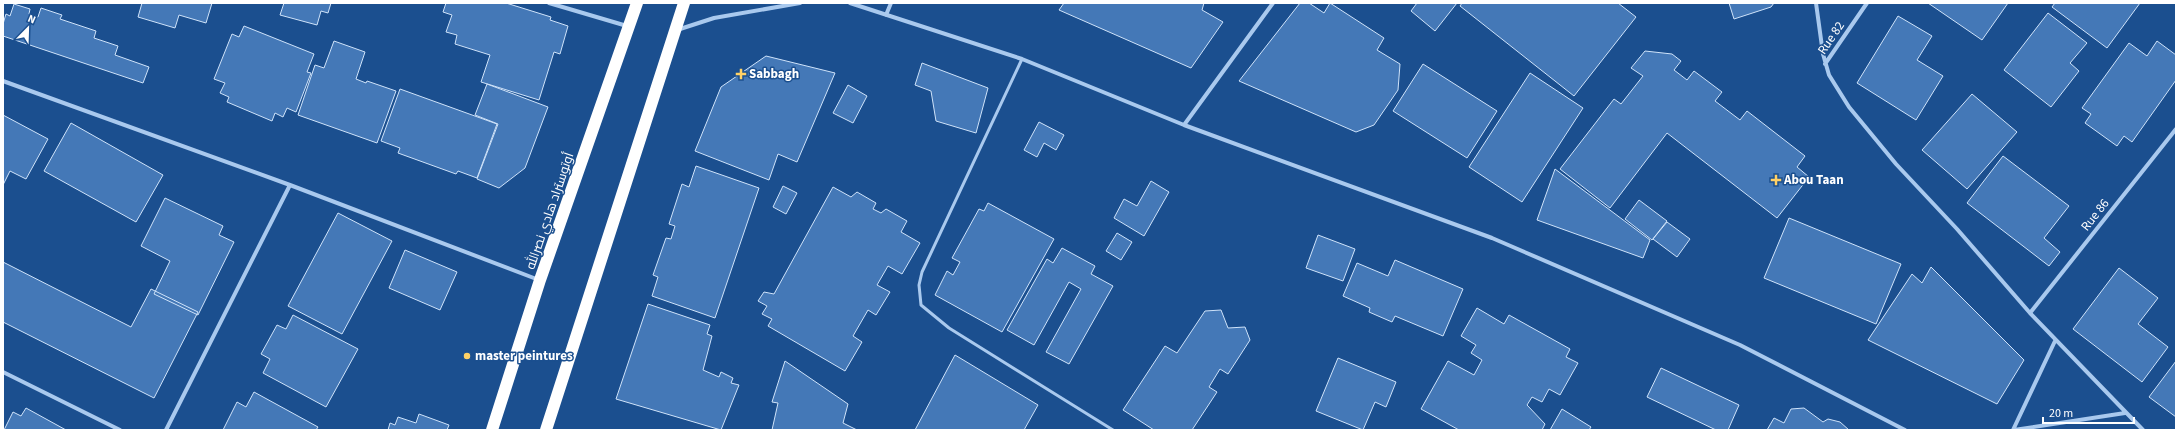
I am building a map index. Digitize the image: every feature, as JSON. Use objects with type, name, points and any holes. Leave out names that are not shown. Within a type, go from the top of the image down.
[{"type":"highway","name":"أوتوستراد هادي نصرالله","points":[[492,430],[540,280],[637,3]]},
{"type":"highway","points":[[546,430],[684,3]]},
{"type":"street","points":[[549,3],[629,27]]},
{"type":"street","points":[[675,31],[714,18],[800,3]]},
{"type":"street","points":[[850,3],[1022,59],[1184,125],[1492,238],[1740,344],[1905,430]]},
{"type":"street","points":[[886,15],[891,3]]},
{"type":"street","points":[[1184,125],[1273,3]]},
{"type":"street","points":[[1816,3],[1829,75],[1849,107],[1896,164],[1956,229],[2030,314],[2143,430]]},
{"type":"street","name":"Rue 82","points":[[1826,64],[1867,3]]},
{"type":"street","points":[[3,81],[290,185],[540,280]]},
{"type":"street","name":"Rue 86","points":[[2030,314],[2176,128]]},
{"type":"street","points":[[166,430],[290,185]]},
{"type":"street","points":[[2014,430],[2055,341]]},
{"type":"street","points":[[3,372],[120,430]]},
{"type":"street","points":[[2014,430],[2125,413]]},
{"type":"lane","points":[[1022,59],[922,272],[919,285],[921,305],[949,328],[1113,430]]},
{"type":"building","points":[[142,3],[212,3],[206,23],[179,15],[175,28],[138,17]]},
{"type":"building","points":[[284,3],[331,3],[328,13],[321,11],[317,25],[280,15]]},
{"type":"building","points":[[446,3],[506,3],[551,17],[550,20],[568,26],[560,54],[554,52],[539,100],[481,82],[490,55],[455,44],[457,35],[446,32],[452,15],[443,12]]},
{"type":"building","points":[[1064,3],[1204,3],[1202,10],[1223,22],[1191,68],[1059,10]]},
{"type":"building","points":[[1300,3],[1309,3],[1324,13],[1330,3],[1384,38],[1377,50],[1400,64],[1398,90],[1374,125],[1356,132],[1239,81]]},
{"type":"building","points":[[1417,3],[1457,3],[1435,31],[1411,11]]},
{"type":"building","points":[[1462,3],[1618,3],[1636,17],[1574,96],[1460,6]]},
{"type":"building","points":[[1729,3],[1774,3],[1771,7],[1734,19]]},
{"type":"building","points":[[1928,3],[2008,3],[1982,40]]},
{"type":"building","points":[[2055,3],[2140,3],[2107,48],[2052,7]]},
{"type":"building","points":[[14,4],[30,9],[29,14],[38,17],[41,8],[62,15],[60,19],[96,31],[94,38],[118,46],[115,55],[149,67],[143,83],[3,36],[3,24],[6,14],[10,16]]},
{"type":"building","points":[[2048,13],[2087,43],[2070,63],[2079,71],[2051,107],[2004,70]]},
{"type":"building","points":[[1898,16],[1932,36],[1917,60],[1943,76],[1916,120],[1857,83]]},
{"type":"building","points":[[244,26],[314,54],[307,72],[311,73],[296,112],[287,108],[283,117],[275,113],[272,121],[227,102],[229,97],[220,93],[225,83],[214,79],[232,34],[239,37]]},
{"type":"building","points":[[334,41],[365,52],[356,79],[366,83],[367,81],[396,91],[377,143],[298,115],[315,65],[324,68]]},
{"type":"building","points":[[2157,41],[2176,55],[2176,80],[2132,142],[2124,136],[2117,146],[2085,123],[2091,114],[2082,108],[2129,43],[2147,56]]},
{"type":"building","points":[[1645,51],[1672,54],[1681,61],[1674,70],[1687,80],[1694,71],[1722,92],[1715,101],[1740,120],[1747,111],[1805,156],[1797,167],[1809,177],[1777,218],[1667,133],[1610,208],[1560,169],[1614,99],[1621,104],[1643,76],[1631,68]]},
{"type":"building","points":[[766,56],[835,73],[797,162],[778,154],[769,180],[695,151],[721,87]]},
{"type":"building","points":[[922,63],[988,88],[976,133],[936,121],[931,91],[915,85]]},
{"type":"building","points":[[1423,64],[1497,111],[1467,158],[1393,111]]},
{"type":"building","points":[[1530,73],[1583,108],[1522,202],[1469,167]]},
{"type":"building","points":[[487,84],[548,107],[525,168],[499,188],[477,179],[498,124],[475,115]]},
{"type":"building","points":[[848,85],[867,96],[853,123],[833,113]]},
{"type":"building","points":[[400,89],[497,124],[477,178],[458,171],[456,174],[398,153],[400,148],[381,141]]},
{"type":"building","points":[[1972,94],[2017,132],[1967,189],[1922,150]]},
{"type":"building","points":[[3,115],[48,139],[26,179],[10,171],[3,185]]},
{"type":"building","points":[[1039,122],[1064,135],[1056,150],[1044,143],[1037,157],[1024,150]]},
{"type":"building","points":[[71,123],[163,175],[136,222],[44,171]]},
{"type":"building","points":[[2003,156],[2069,206],[2044,238],[2060,252],[2049,266],[1967,203]]},
{"type":"building","points":[[696,166],[759,188],[715,318],[652,296],[658,277],[653,275],[666,238],[671,239],[675,226],[669,224],[682,184],[689,187]]},
{"type":"building","points":[[1555,169],[1650,240],[1643,258],[1537,220]]},
{"type":"building","points":[[1151,181],[1169,192],[1144,236],[1114,218],[1124,199],[1137,206]]},
{"type":"building","points":[[783,186],[797,193],[786,214],[773,207]]},
{"type":"building","points":[[833,187],[851,197],[857,192],[876,203],[873,209],[881,213],[886,209],[907,221],[901,232],[920,243],[902,274],[888,266],[877,285],[890,292],[876,315],[868,310],[853,336],[862,342],[845,371],[768,326],[772,319],[762,314],[767,306],[758,301],[764,292],[774,294]]},
{"type":"building","points":[[165,198],[223,226],[219,235],[234,242],[198,315],[154,294],[170,261],[141,246]]},
{"type":"building","points":[[1639,200],[1667,221],[1652,240],[1625,219]]},
{"type":"building","points":[[988,203],[1054,239],[1002,332],[935,295],[947,271],[953,275],[960,262],[952,258],[979,209],[984,211]]},
{"type":"building","points":[[338,213],[392,241],[342,334],[288,306]]},
{"type":"building","points":[[1789,218],[1901,264],[1876,324],[1764,278]]},
{"type":"building","points":[[1667,222],[1690,239],[1677,257],[1653,239]]},
{"type":"building","points":[[1117,233],[1132,242],[1121,260],[1106,251]]},
{"type":"building","points":[[1318,235],[1355,249],[1343,281],[1306,268]]},
{"type":"building","points":[[1062,248],[1095,266],[1091,274],[1113,286],[1069,364],[1046,352],[1081,289],[1069,282],[1034,345],[1007,330],[1047,259],[1053,263]]},
{"type":"building","points":[[405,250],[457,272],[440,310],[389,288]]},
{"type":"building","points":[[1395,260],[1463,289],[1443,336],[1395,316],[1392,322],[1369,312],[1370,308],[1343,296],[1357,263],[1388,276]]},
{"type":"building","points":[[3,262],[131,327],[151,289],[198,312],[154,398],[3,322]]},
{"type":"building","points":[[1931,267],[2024,360],[1997,404],[1868,340],[1912,274],[1922,283]]},
{"type":"building","points":[[2119,268],[2158,298],[2138,324],[2168,347],[2142,382],[2073,329]]},
{"type":"building","points":[[648,304],[710,325],[707,334],[712,336],[703,370],[719,377],[721,372],[733,378],[731,383],[739,385],[721,430],[616,399]]},
{"type":"building","points":[[1477,308],[1504,324],[1509,315],[1570,349],[1566,357],[1578,363],[1560,395],[1549,389],[1542,402],[1532,397],[1527,405],[1545,424],[1542,430],[1459,430],[1421,409],[1448,361],[1474,375],[1482,360],[1471,353],[1476,345],[1461,336]]},
{"type":"building","points":[[1221,310],[1228,328],[1245,327],[1250,340],[1228,374],[1220,369],[1209,387],[1217,392],[1192,430],[1154,430],[1123,410],[1165,346],[1177,353],[1205,311]]},
{"type":"building","points":[[293,315],[358,349],[326,407],[263,373],[270,359],[261,354],[277,325],[286,329]]},
{"type":"building","points":[[955,355],[1038,405],[1024,430],[915,430]]},
{"type":"building","points":[[1338,358],[1396,382],[1386,407],[1375,402],[1363,430],[1316,411]]},
{"type":"building","points":[[785,361],[848,404],[843,423],[857,430],[772,430],[778,403],[772,402]]},
{"type":"building","points":[[2176,361],[2176,417],[2149,397]]},
{"type":"building","points":[[1661,368],[1739,405],[1728,430],[1716,430],[1647,397]]},
{"type":"building","points":[[254,392],[318,427],[316,430],[223,430],[237,402],[246,407]]},
{"type":"building","points":[[26,408],[66,430],[4,430],[13,412],[21,416]]},
{"type":"building","points":[[1804,408],[1823,422],[1828,419],[1840,422],[1849,430],[1767,430],[1774,418],[1784,423],[1791,409]]},
{"type":"building","points":[[1562,409],[1591,427],[1589,430],[1550,430]]},
{"type":"building","points":[[419,414],[449,425],[447,430],[388,430],[390,423],[395,425],[398,417],[416,423]]},
{"type":"place","name":"Sabbagh","points":[[741,74]]},
{"type":"place","name":"Abou Taan","points":[[1776,180]]},
{"type":"place","name":"master peintures","points":[[467,356]]}]
